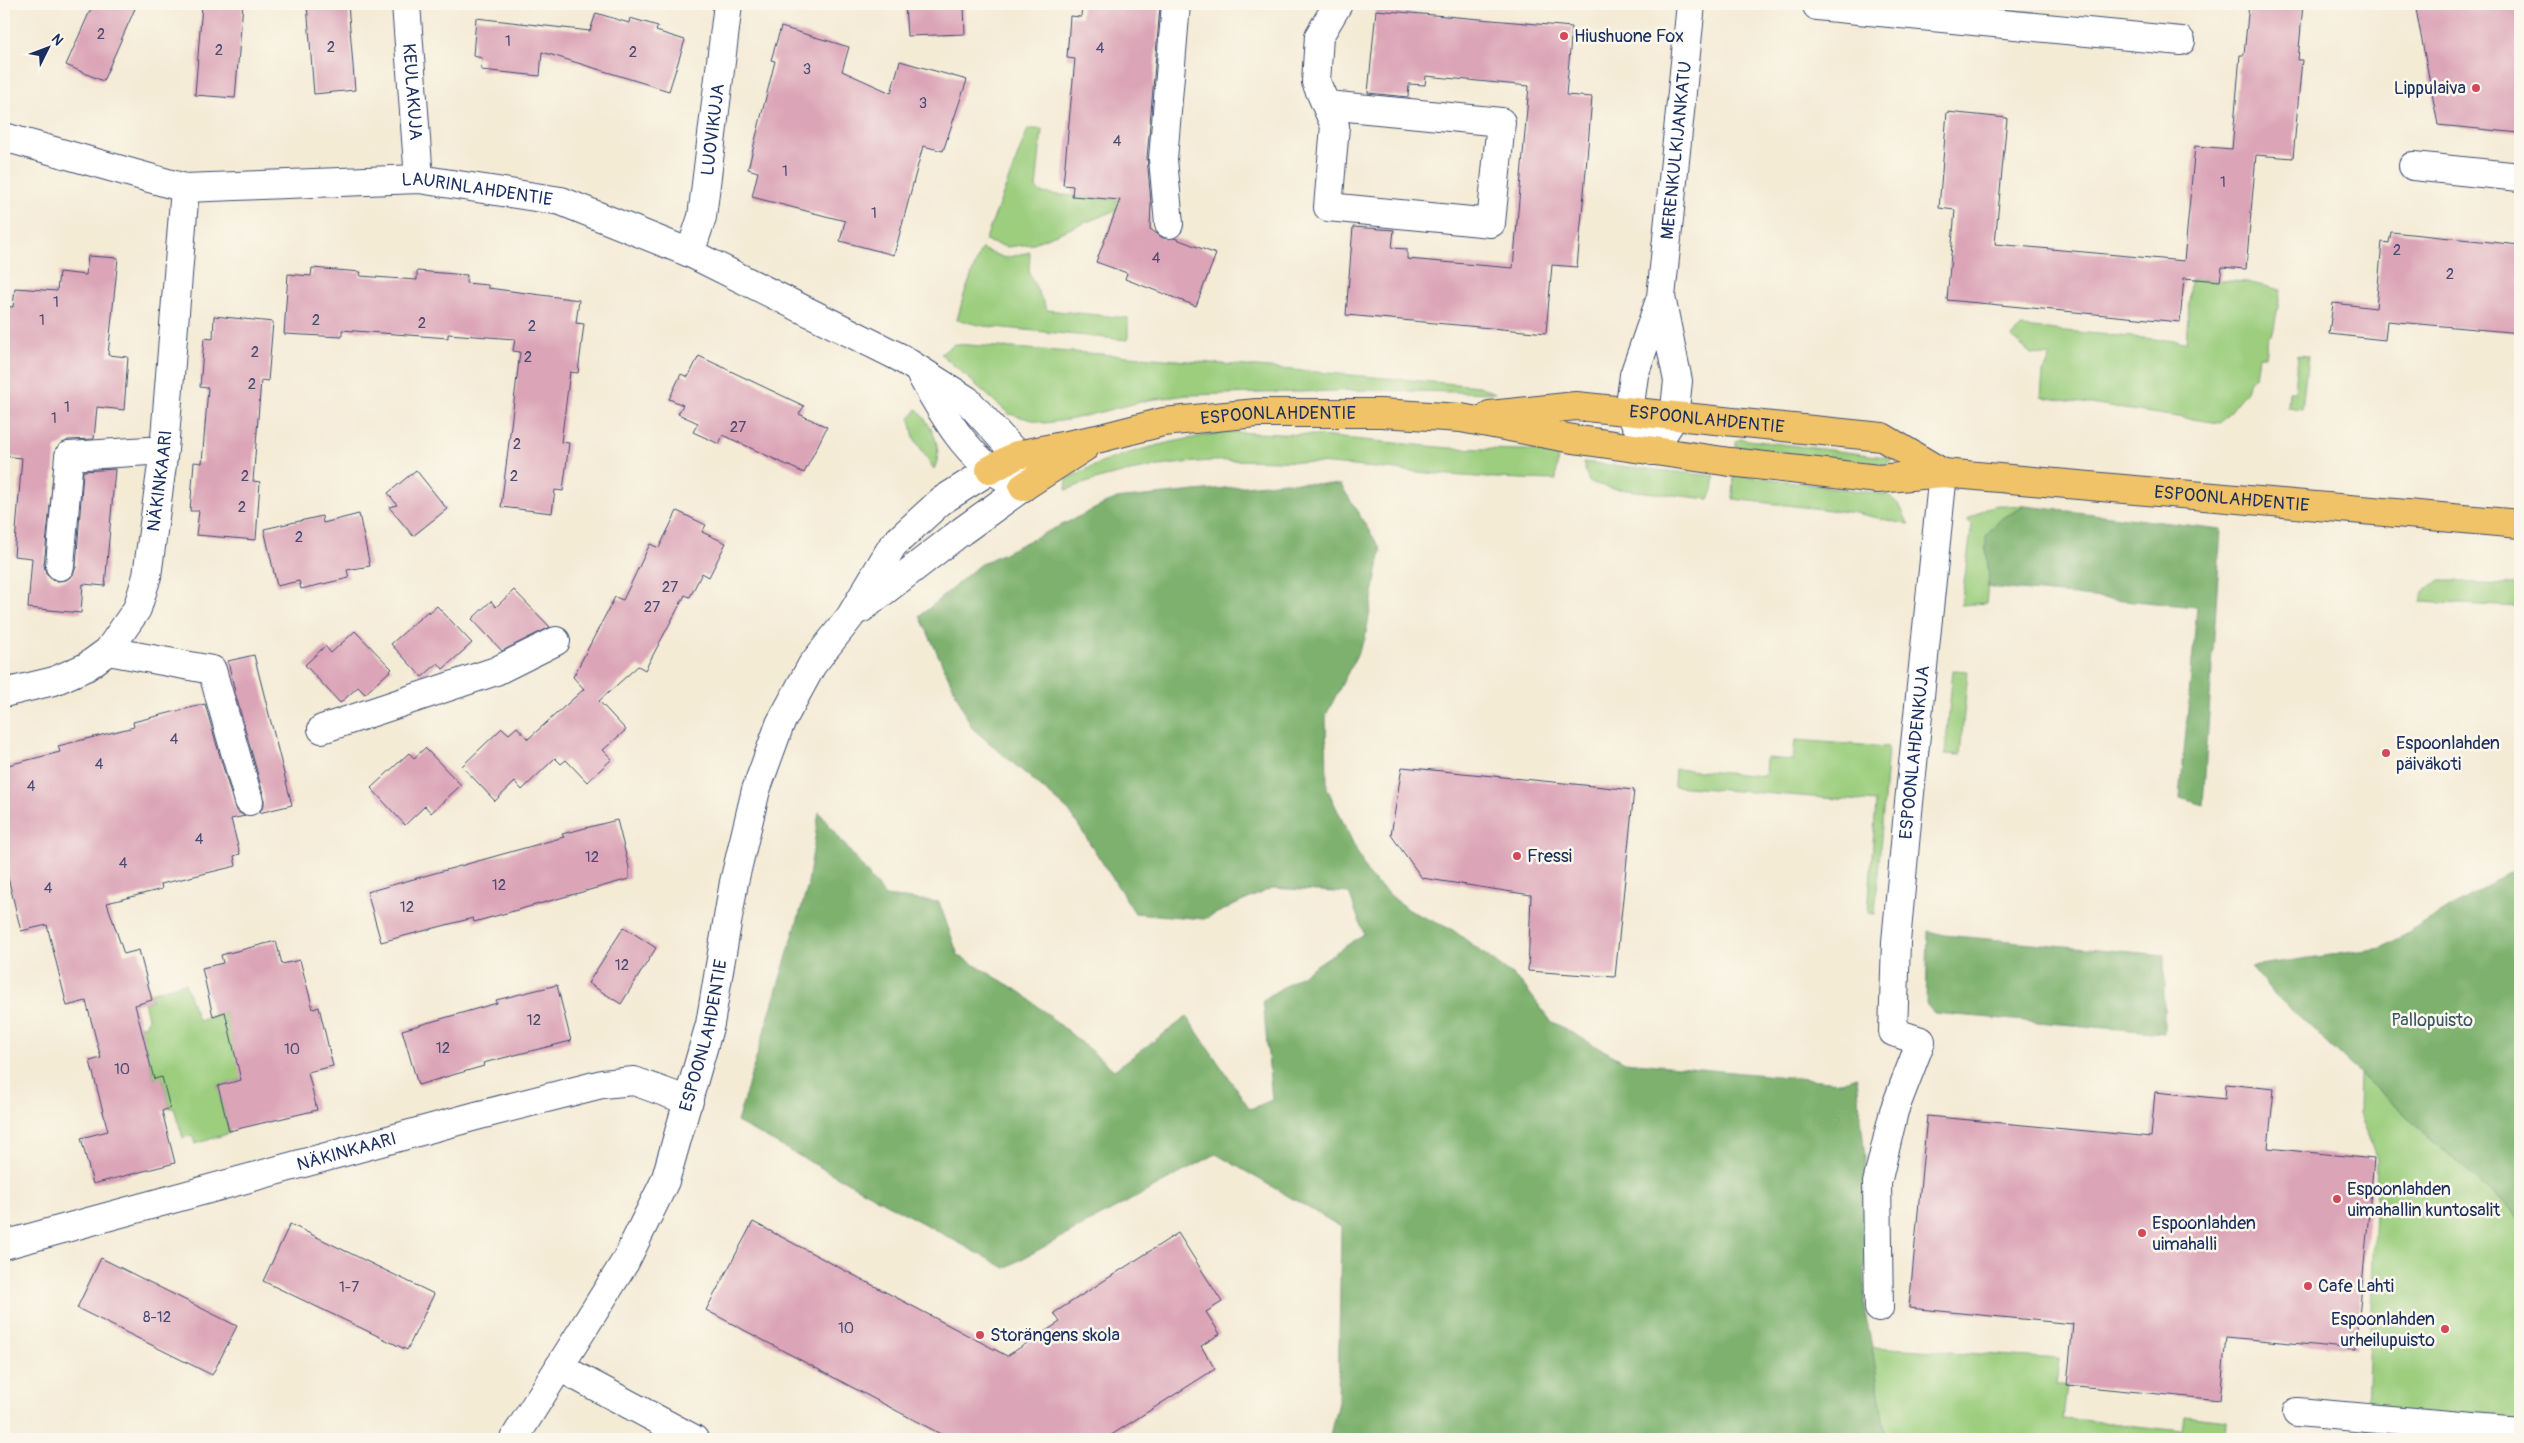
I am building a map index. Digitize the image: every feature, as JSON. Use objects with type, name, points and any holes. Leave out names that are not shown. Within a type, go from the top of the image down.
[{"type":"main road","name":"ESPOONLAHDENTIE","points":[[1462,418],[1576,406],[1882,438],[1943,473]]},
{"type":"main road","name":"ESPOONLAHDENTIE","points":[[990,470],[1017,455],[1097,439],[1163,422],[1257,413],[1380,413],[1462,418],[1573,439],[1652,451],[1878,479],[1943,473],[2520,524]]},
{"type":"main road","name":"ESPOONLAHDENTIE","points":[[1023,487],[1097,439]]},
{"type":"street","name":"KEULAKUJA","points":[[406,4],[419,179]]},
{"type":"street","name":"LUOVIKUJA","points":[[690,253],[702,217],[728,4]]},
{"type":"street","points":[[1169,224],[1162,158],[1176,4]]},
{"type":"street","points":[[1327,105],[1501,122],[1491,224],[1328,208],[1335,126],[1316,82],[1319,36],[1338,4]]},
{"type":"street","name":"MERENKULKIJANKATU","points":[[1630,412],[1634,375],[1661,297],[1691,4]]},
{"type":"street","points":[[1817,4],[1817,6],[2181,41]]},
{"type":"street","name":"LAURINLAHDENTIE","points":[[4,137],[185,188],[419,179],[561,200],[690,253],[899,356],[919,371],[967,400],[1017,455]]},
{"type":"street","points":[[2413,166],[2520,177]]},
{"type":"street","name":"NÄKINKAARI","points":[[4,694],[54,681],[86,667],[108,651],[136,609],[148,576],[164,450],[185,188]]},
{"type":"street","name":"MERENKULKIJANKATU","points":[[1652,451],[1674,417],[1678,380],[1661,297]]},
{"type":"street","name":"LAURINLAHDENTIE","points":[[919,371],[946,420],[990,470],[1023,487]]},
{"type":"street","points":[[1630,412],[1652,451]]},
{"type":"street","points":[[60,566],[69,456],[164,450]]},
{"type":"street","points":[[1017,455],[1023,487]]},
{"type":"street","name":"ESPOONLAHDENTIE","points":[[514,1439],[625,1262],[665,1181],[690,1101],[710,1024],[734,882],[756,790],[780,724],[812,664],[850,617],[893,545],[940,501],[990,470]]},
{"type":"street","name":"ESPOONLAHDENKUJA","points":[[1879,1308],[1877,1182],[1894,1111],[1921,1041],[1893,1032],[1896,942],[1943,473]]},
{"type":"street","name":"ESPOONLAHDENTIE","points":[[850,617],[1023,487]]},
{"type":"street","points":[[322,729],[496,671],[556,641]]},
{"type":"street","points":[[108,651],[212,670],[249,801]]},
{"type":"street","name":"NÄKINKAARI","points":[[4,1245],[476,1116],[602,1084],[634,1081],[690,1101]]},
{"type":"street","points":[[559,1367],[694,1439]]},
{"type":"street","points":[[2297,1412],[2520,1431]]},
{"type":"green space","points":[[1028,129],[1042,129],[1036,188],[1041,193],[1137,202],[1031,244],[1007,247],[985,241]]},
{"type":"green space","points":[[981,249],[1005,258],[1030,252],[1029,273],[1047,310],[1128,318],[1128,340],[984,326],[957,320]]},
{"type":"green space","points":[[2191,279],[2247,282],[2281,290],[2273,333],[2268,338],[2265,356],[2259,356],[2256,377],[2249,381],[2246,391],[2220,423],[2041,397],[2043,373],[2051,356],[2031,354],[2012,337],[2021,327],[2186,342]]},
{"type":"green space","points":[[954,344],[1129,356],[1479,386],[1495,393],[1368,390],[1188,395],[1148,400],[1073,419],[1045,423],[1009,414],[941,354]]},
{"type":"green space","points":[[2298,355],[2308,356],[2302,409],[2288,407],[2289,391],[2295,391]]},
{"type":"green space","points":[[917,409],[931,429],[937,445],[937,461],[934,469],[914,438],[910,419]]},
{"type":"green space","points":[[1225,432],[1309,435],[1449,448],[1558,451],[1556,480],[1463,476],[1305,462],[1256,460],[1208,461],[1160,466],[1113,475],[1066,490],[1067,479],[1125,454],[1163,444]]},
{"type":"green space","points":[[1741,439],[1894,458],[1885,465],[1740,449],[1736,446],[1736,441]]},
{"type":"green space","points":[[1583,462],[1715,476],[1713,490],[1709,499],[1610,488],[1589,482]]},
{"type":"green space","points":[[1734,474],[1889,495],[1900,506],[1909,525],[1856,513],[1733,499]]},
{"type":"green space","points":[[1285,482],[1341,485],[1381,550],[1365,639],[1326,715],[1327,788],[1369,877],[1408,910],[1453,930],[1521,982],[1551,1021],[1625,1062],[1840,1082],[1857,1077],[1867,1179],[1864,1307],[1886,1439],[1329,1439],[1338,1402],[1341,1227],[1216,1154],[1005,1268],[737,1122],[807,889],[819,812],[885,896],[939,902],[958,955],[1022,993],[1114,1070],[1187,1017],[1250,1109],[1272,1100],[1263,1000],[1364,934],[1349,893],[1272,888],[1204,919],[1135,913],[1069,811],[972,728],[920,616],[979,565],[1115,499]]},
{"type":"green space","points":[[1998,505],[2025,506],[2001,519],[1985,547],[1990,567],[1986,603],[1961,605],[1972,524],[1967,520],[1986,508]]},
{"type":"green space","points":[[2025,506],[2221,529],[2203,805],[2180,798],[2197,607],[1988,587],[1986,535],[2001,519]]},
{"type":"green space","points":[[2439,580],[2456,580],[2473,584],[2520,585],[2520,607],[2420,602],[2422,593]]},
{"type":"green space","points":[[1953,670],[1968,671],[1960,755],[1945,754]]},
{"type":"green space","points":[[1795,740],[1888,747],[1875,914],[1868,913],[1876,802],[1674,786],[1675,769],[1765,776],[1766,758],[1793,760]]},
{"type":"green space","name":"Pallopuisto","points":[[2520,866],[2520,1222],[2511,1209],[2439,1147],[2272,992],[2251,966],[2382,948]]},
{"type":"green space","points":[[1928,931],[1944,935],[2164,955],[2164,1033],[1934,1013],[1926,1004]]},
{"type":"green space","points":[[185,983],[198,1021],[225,1012],[244,1079],[218,1086],[230,1133],[195,1144],[192,1135],[183,1138],[174,1108],[170,1108],[162,1078],[154,1079],[140,1026],[146,1025],[148,1017],[144,1002],[152,1000],[150,993]]},
{"type":"green space","name":"Espoonlahden urheilupuisto","points":[[2360,1074],[2439,1147],[2511,1209],[2520,1222],[2520,1439],[2362,1439],[2366,1435],[2377,1159],[2359,1112]]},
{"type":"green space","points":[[1872,1347],[2059,1359],[2056,1385],[2067,1385],[2063,1418],[2182,1431],[2184,1415],[2226,1420],[2225,1437],[2239,1439],[1886,1439]]},
{"type":"building","points":[[93,4],[137,4],[103,81],[66,65]]},
{"type":"building","points":[[202,4],[243,4],[235,98],[195,95]]},
{"type":"building","points":[[307,4],[348,4],[355,90],[314,94]]},
{"type":"building","points":[[905,4],[964,4],[965,34],[907,36]]},
{"type":"building","points":[[1082,4],[1145,4],[1160,7],[1147,158],[1151,203],[1150,229],[1163,238],[1174,238],[1216,254],[1196,306],[1125,279],[1127,273],[1096,262],[1120,200],[1072,196],[1073,186],[1063,185],[1075,59],[1067,58],[1070,16],[1081,17]]},
{"type":"building","points":[[2249,4],[2303,4],[2298,60],[2302,60],[2293,158],[2256,155],[2246,269],[2222,267],[2220,281],[2184,278],[2180,322],[1947,300],[1955,210],[1939,208],[1947,112],[2007,118],[1995,244],[2184,261],[2195,146],[2232,149],[2240,55],[2244,55]]},
{"type":"building","name":"Lippulaiva","points":[[2415,4],[2520,4],[2520,133],[2438,125]]},
{"type":"building","points":[[1376,10],[1572,27],[1566,95],[1592,97],[1585,182],[1577,267],[1552,265],[1546,333],[1346,315],[1353,227],[1394,230],[1392,248],[1407,249],[1407,259],[1513,268],[1529,86],[1426,76],[1425,85],[1409,84],[1408,97],[1368,93]]},
{"type":"building","points":[[596,13],[629,23],[630,18],[658,26],[656,31],[685,40],[669,91],[542,52],[540,76],[481,70],[482,58],[473,56],[476,18],[590,31]]},
{"type":"building","points":[[781,27],[849,47],[842,71],[891,93],[900,61],[967,80],[943,151],[923,146],[894,255],[840,241],[845,221],[752,197],[758,172],[748,169],[775,61],[771,60]]},
{"type":"building","points":[[2391,232],[2520,245],[2520,333],[2387,321],[2385,340],[2329,334],[2333,303],[2376,308],[2382,242],[2389,243]]},
{"type":"building","points":[[88,256],[118,258],[108,355],[128,357],[124,410],[97,407],[94,439],[68,440],[56,448],[44,565],[46,573],[51,579],[58,581],[66,580],[73,575],[76,567],[83,471],[115,469],[105,586],[83,584],[81,613],[28,608],[32,558],[14,556],[22,458],[4,456],[4,306],[13,307],[15,288],[57,291],[59,272],[86,275]]},
{"type":"building","points":[[312,268],[361,272],[360,276],[417,280],[417,271],[467,275],[466,283],[488,285],[488,288],[579,300],[576,323],[584,324],[578,373],[570,372],[561,442],[569,443],[563,491],[555,490],[552,513],[501,507],[520,352],[513,351],[515,339],[448,334],[448,338],[342,330],[342,337],[284,334],[288,274],[311,276]]},
{"type":"building","points":[[214,316],[273,322],[268,381],[261,380],[253,481],[260,482],[256,540],[196,535],[199,511],[190,511],[194,462],[202,463],[208,388],[200,387],[204,338],[213,339]]},
{"type":"building","points":[[699,356],[804,406],[799,414],[827,427],[804,473],[723,435],[719,444],[693,432],[698,423],[678,414],[683,405],[669,399],[681,374],[688,377]]},
{"type":"building","points":[[416,470],[447,509],[413,536],[389,507],[397,505],[388,493]]},
{"type":"building","points":[[677,511],[706,525],[702,532],[726,543],[709,577],[702,573],[690,597],[685,595],[645,670],[638,666],[599,701],[626,730],[603,750],[612,759],[587,782],[566,760],[561,764],[555,758],[522,790],[515,782],[495,801],[462,766],[502,728],[509,734],[517,727],[528,739],[584,689],[573,677],[615,597],[623,600],[650,544],[659,548]]},
{"type":"building","points":[[359,514],[370,566],[347,570],[349,578],[301,589],[299,581],[277,586],[264,529],[322,516],[323,523]]},
{"type":"building","points":[[514,590],[550,627],[502,651],[472,619],[491,601],[496,607]]},
{"type":"building","points":[[437,606],[472,643],[443,669],[438,663],[422,677],[391,644],[428,611],[429,613]]},
{"type":"building","points":[[355,631],[392,669],[365,694],[358,687],[340,703],[305,665],[325,646],[331,653]]},
{"type":"building","points":[[254,655],[292,805],[259,813],[264,805],[264,797],[228,661]]},
{"type":"building","points":[[205,704],[234,805],[238,812],[245,816],[231,819],[240,854],[234,856],[236,866],[161,884],[162,889],[107,903],[124,954],[139,950],[152,1000],[135,1005],[154,1079],[162,1077],[170,1108],[162,1111],[175,1163],[93,1184],[81,1138],[108,1131],[90,1061],[101,1058],[86,1001],[67,1006],[47,925],[21,931],[4,861],[4,766],[60,752],[58,746],[134,727],[133,722]]},
{"type":"building","points":[[425,748],[461,785],[431,813],[425,806],[405,825],[371,788],[409,753],[414,758]]},
{"type":"building","name":"Fressi","points":[[1402,767],[1634,790],[1615,977],[1528,971],[1531,895],[1422,878],[1391,835]]},
{"type":"building","points":[[617,820],[629,867],[629,879],[474,922],[473,918],[381,942],[367,892],[564,837],[562,834]]},
{"type":"building","points":[[624,927],[656,948],[621,1004],[588,983]]},
{"type":"building","points":[[276,941],[282,964],[300,960],[313,1009],[319,1007],[333,1066],[308,1072],[317,1110],[229,1131],[218,1086],[241,1080],[225,1012],[213,1016],[202,968],[223,963],[221,955]]},
{"type":"building","points":[[557,985],[571,1041],[483,1063],[484,1066],[418,1085],[402,1030],[497,1003],[496,1000]]},
{"type":"building","name":"Espoonlahden uimahalli","points":[[2226,1084],[2274,1089],[2268,1148],[2374,1159],[2356,1349],[2226,1337],[2220,1400],[2067,1385],[2073,1324],[1909,1308],[1927,1116],[2151,1137],[2155,1092],[2225,1099]]},
{"type":"building","points":[[753,1222],[1007,1356],[1060,1322],[1054,1313],[1178,1233],[1222,1302],[1206,1312],[1220,1334],[1201,1346],[1215,1369],[1105,1439],[950,1439],[706,1310]]},
{"type":"building","points":[[290,1224],[434,1294],[407,1350],[263,1281]]},
{"type":"building","points":[[101,1258],[237,1326],[212,1375],[77,1308]]},
{"type":"place","name":"Hiushuone Fox","points":[[1564,36]]},
{"type":"place","name":"Lippulaiva","points":[[2476,88]]},
{"type":"place","name":"Espoonlahden päiväkoti","points":[[2386,753]]},
{"type":"place","name":"Fressi","points":[[1517,856]]},
{"type":"place","name":"Espoonlahden uimahallin kuntosalit","points":[[2337,1199]]},
{"type":"place","name":"Espoonlahden uimahalli","points":[[2142,1233]]},
{"type":"place","name":"Cafe Lahti","points":[[2308,1286]]},
{"type":"place","name":"Espoonlahden urheilupuisto","points":[[2445,1329]]},
{"type":"place","name":"Storängens skola","points":[[980,1335]]}]
